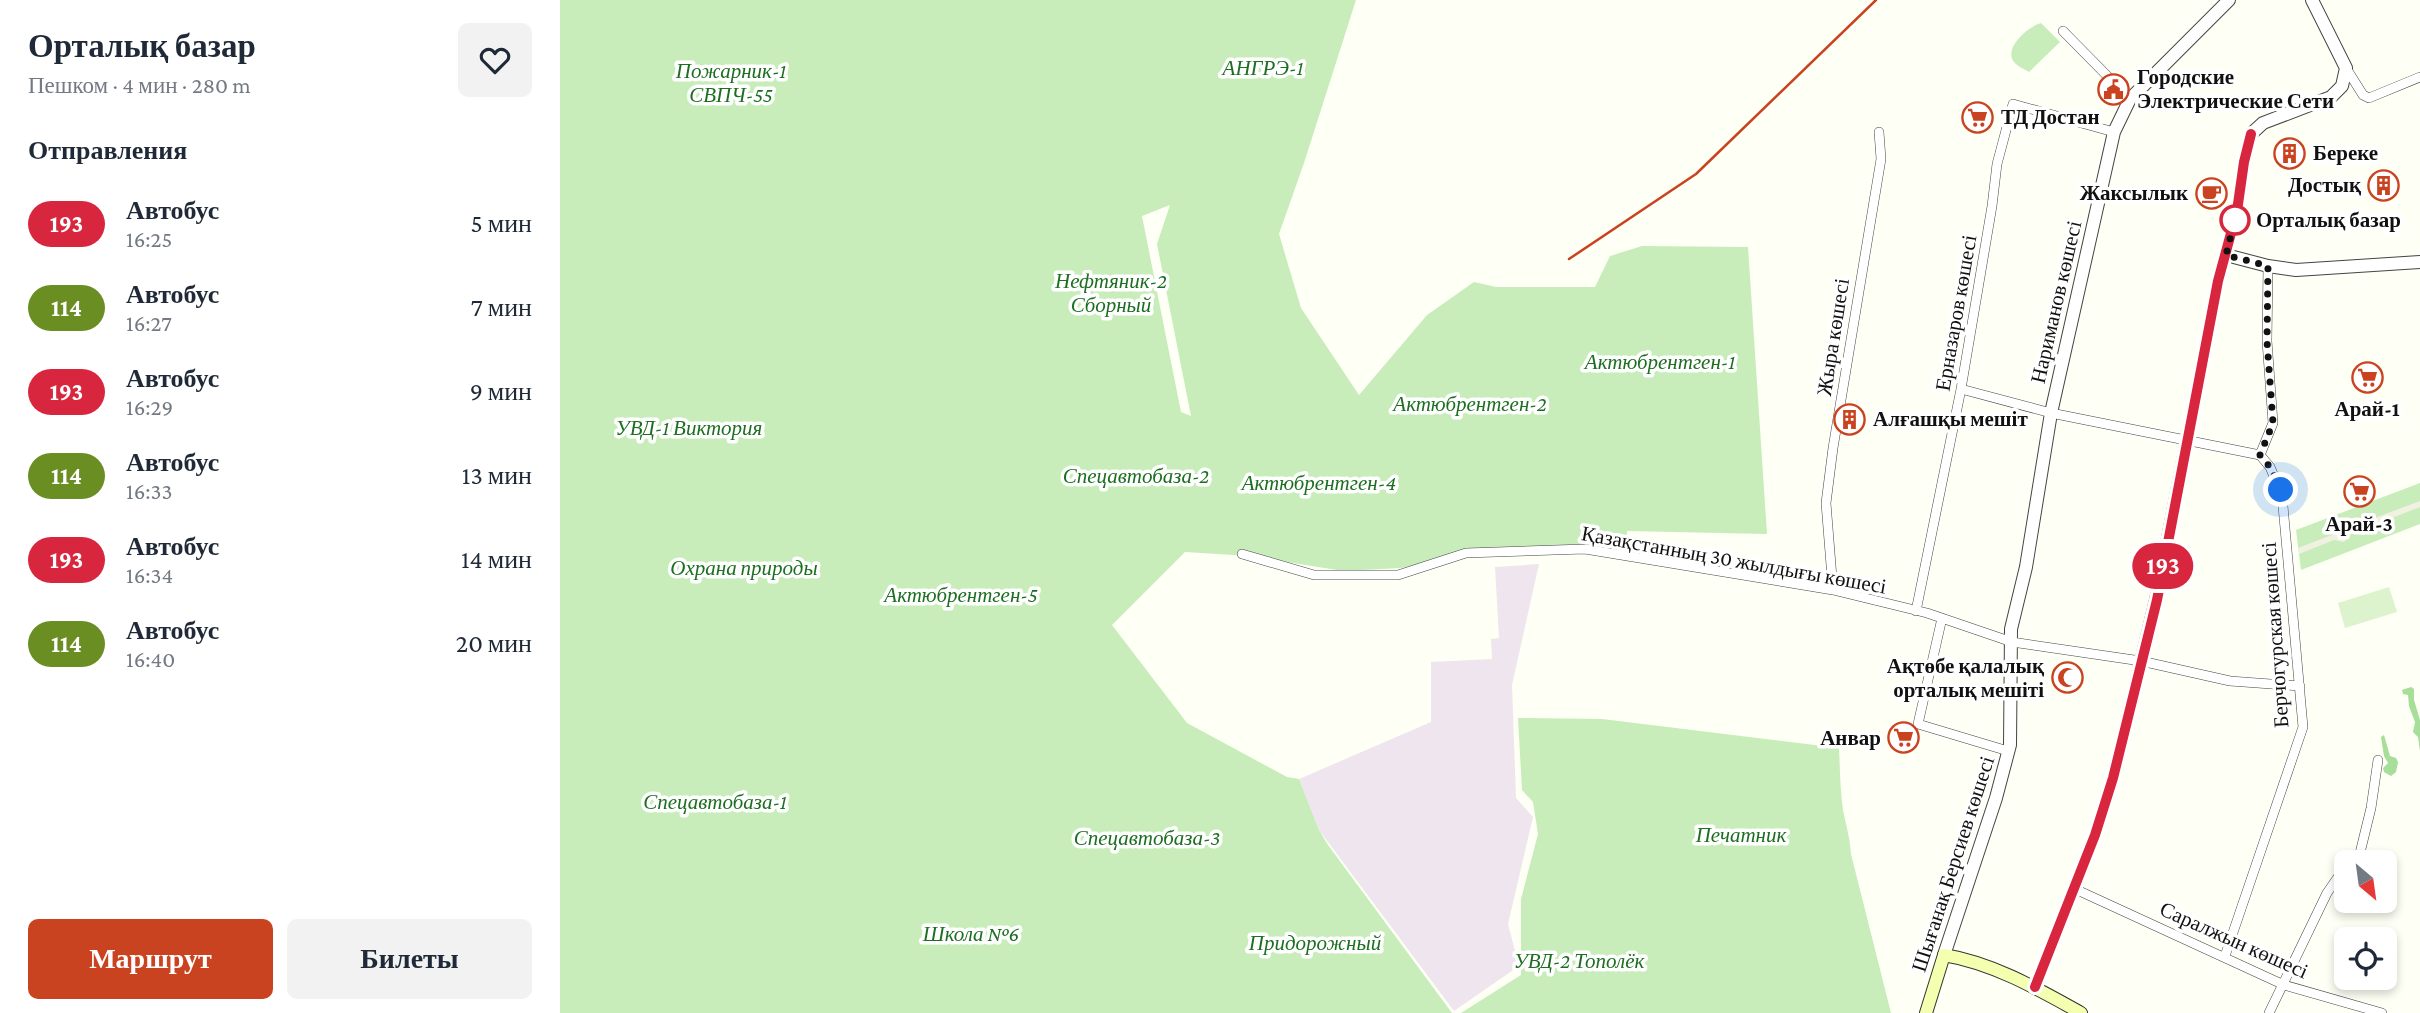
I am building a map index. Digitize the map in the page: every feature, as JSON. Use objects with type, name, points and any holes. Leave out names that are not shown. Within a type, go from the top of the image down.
[{"type":"main road","points":[[1944,955],[1973,961],[2035,987],[2081,1013]]},
{"type":"main road","name":"Шығанақ Берсиев көшесі","points":[[1926,1013],[1944,955]]},
{"type":"street","name":"Нариманов көшесі","points":[[2012,642],[2011,629],[2026,567],[2051,413],[2114,132],[2130,99],[2229,0]]},
{"type":"street","points":[[2312,0],[2346,68],[2363,94],[2369,98],[2420,77]]},
{"type":"street","points":[[2063,32],[2130,99]]},
{"type":"street","points":[[2035,987],[2075,889],[2113,778],[2157,600],[2218,281],[2237,211],[2251,134],[2263,123],[2335,94],[2342,86],[2346,68]]},
{"type":"street","name":"Ерназаров көшесі","points":[[1916,611],[1961,388],[1997,164],[2013,104],[2114,132]]},
{"type":"street","name":"Жыра көшесі","points":[[1833,590],[1826,503],[1881,159],[1879,132]]},
{"type":"street","points":[[2226,255],[2268,266],[2307,270],[2420,262]]},
{"type":"street","points":[[1961,388],[2051,413],[2260,455],[2273,423],[2267,341],[2268,266]]},
{"type":"street","name":"Берчогурская көшесі","points":[[2225,956],[2303,727],[2283,495],[2270,467],[2260,455]]},
{"type":"street","name":"Қазақстанның 30 жылдығы көшесі","points":[[1242,554],[1314,575],[1398,575],[1466,553],[1585,549],[1833,590],[1942,618],[2012,642],[2141,661],[2230,681],[2300,686]]},
{"type":"street","points":[[1942,618],[1919,724],[2008,751]]},
{"type":"street","name":"Шығанақ Берсиев көшесі","points":[[1944,955],[1996,798],[2008,751],[2012,642]]},
{"type":"street","points":[[2361,850],[2371,808],[2378,760]]},
{"type":"street","points":[[2269,1013],[2334,884]]},
{"type":"street","name":"Саралжын көшесі","points":[[2075,889],[2284,985],[2382,1013]]},
{"type":"shaded area","points":[[2420,501],[2420,507],[2351,534],[2344,542],[2334,540],[2299,554],[2298,548],[2332,535],[2337,526],[2348,528]]},
{"type":"shaded area","points":[[1539,564],[1512,685],[1516,798],[1533,817],[1508,924],[1519,966],[1454,1011],[1319,830],[1299,779],[1431,722],[1431,662],[1492,659],[1491,639],[1499,638],[1495,567]]},
{"type":"green space","points":[[560,0],[1356,0],[1279,234],[1301,308],[1359,395],[1427,315],[1474,282],[1496,287],[1595,287],[1610,256],[1642,246],[1748,247],[1767,534],[1627,531],[1627,556],[1585,549],[1470,554],[1401,568],[1343,571],[1249,556],[1185,552],[1112,625],[1187,723],[1287,777],[1299,779],[1319,830],[1328,845],[1452,1013],[560,1013]],"holes":[[[1170,205],[1157,244],[1191,416],[1181,412],[1142,216]]]},
{"type":"green space","points":[[2041,23],[2060,42],[2029,72],[2014,62],[2012,50],[2024,33]]},
{"type":"green space","points":[[2420,483],[2420,524],[2301,570],[2296,530]]},
{"type":"green space","points":[[2389,587],[2397,612],[2345,628],[2338,603]]},
{"type":"green space","points":[[2411,687],[2414,689],[2420,720],[2420,751],[2418,737],[2413,732],[2415,722],[2408,695],[2403,694],[2402,690]]},
{"type":"green space","name":"Печатник","points":[[1518,718],[1602,719],[1839,748],[1842,802],[1851,854],[1891,1013],[1461,1013],[1521,975],[1521,899],[1538,834],[1533,802],[1522,790]]},
{"type":"green space","points":[[2384,735],[2390,756],[2398,762],[2396,772],[2391,776],[2384,772],[2383,768],[2388,763],[2381,737]]},
{"type":"railway","points":[[1569,259],[1696,174],[1876,0]]},
{"type":"bus line","name":"193","points":[[2035,987],[2075,889],[2113,778],[2157,600],[2218,281],[2237,211],[2251,134]]},
{"type":"place","name":"Городские Электрические Сети","points":[[2114,89]]},
{"type":"place","name":"ТД Достан","points":[[1978,117]]},
{"type":"place","name":"Береке","points":[[2290,153]]},
{"type":"place","name":"Достық","points":[[2384,185]]},
{"type":"place","name":"Жаксылык","points":[[2211,193]]},
{"type":"place","name":"Орталық базар","points":[[2235,220]]},
{"type":"place","name":"Арай-1","points":[[2367,377]]},
{"type":"place","name":"Алғашқы мешіт","points":[[1850,419]]},
{"type":"place","name":"Арай-3","points":[[2359,492]]},
{"type":"place","name":"Ақтөбе қалалық орталық мешіті","points":[[2067,678]]},
{"type":"place","name":"Анвар","points":[[1904,738]]},
{"type":"route","points":[[2235,220],[2237,211],[2226,255],[2268,266],[2267,341],[2273,423],[2260,455],[2270,467],[2281,490]]},
{"type":"park label","name":"АНГРЭ-1","points":[[1263,68]]},
{"type":"park label","name":"Пожарник-1 СВПЧ-55","points":[[731,83]]},
{"type":"park label","name":"Нефтяник-2 Сборный","points":[[1111,293]]},
{"type":"park label","name":"Актюбрентген-1","points":[[1660,362]]},
{"type":"park label","name":"Актюбрентген-2","points":[[1470,404]]},
{"type":"park label","name":"УВД-1 Виктория","points":[[689,428]]},
{"type":"park label","name":"Спецавтобаза-2","points":[[1136,476]]},
{"type":"park label","name":"Актюбрентген-4","points":[[1319,483]]},
{"type":"park label","name":"Охрана природы","points":[[744,568]]},
{"type":"park label","name":"Актюбрентген-5","points":[[961,595]]},
{"type":"park label","name":"Спецавтобаза-1","points":[[715,802]]},
{"type":"park label","name":"Спецавтобаза-3","points":[[1147,838]]},
{"type":"park label","name":"Школа №6","points":[[971,934]]},
{"type":"park label","name":"Придорожный","points":[[1315,943]]},
{"type":"park label","name":"УВД-2 Тополёк","points":[[1579,961]]}]
